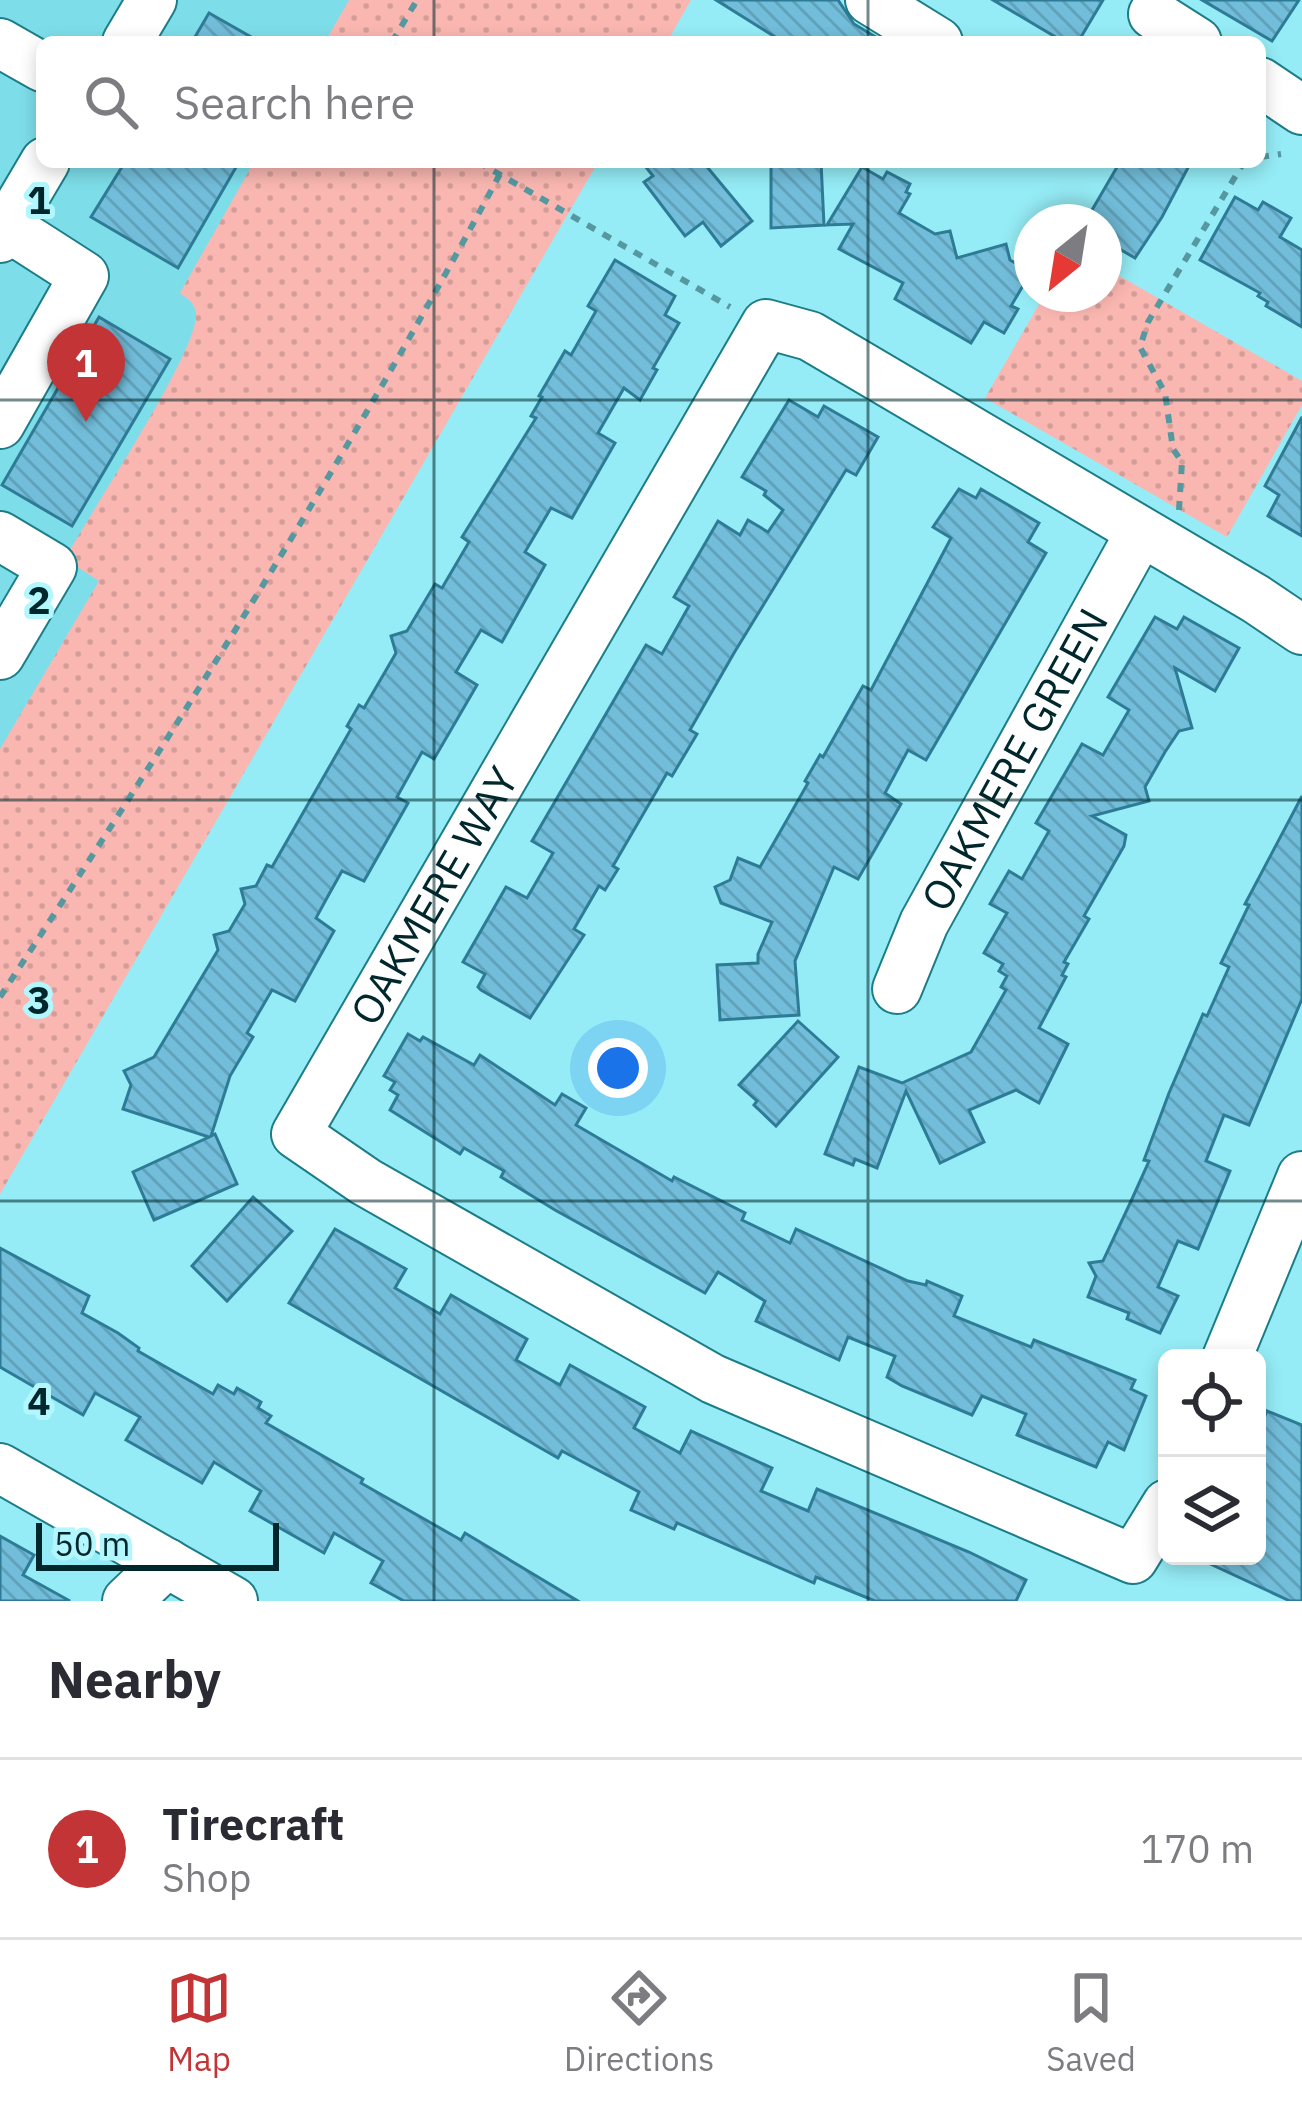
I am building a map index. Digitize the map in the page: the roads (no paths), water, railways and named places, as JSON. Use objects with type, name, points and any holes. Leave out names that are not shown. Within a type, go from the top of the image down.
[{"type":"street","points":[[131,36],[152,0]]},
{"type":"street","points":[[870,0],[928,36]]},
{"type":"street","points":[[1151,19],[1185,36]]},
{"type":"street","points":[[0,43],[36,64]]},
{"type":"street","points":[[1266,86],[1302,110]]},
{"type":"street","points":[[0,424],[84,276],[2,229],[28,161]]},
{"type":"street","name":"OAKMERE WAY","points":[[1158,1519],[1133,1559],[713,1379],[366,1182],[296,1134],[766,324],[810,336],[1159,527],[1302,630]]},
{"type":"street","name":"OAKMERE GREEN","points":[[897,989],[924,923],[1159,527]]},
{"type":"street","points":[[0,536],[52,567],[0,655]]},
{"type":"street","points":[[1231,1349],[1302,1176]]},
{"type":"street","points":[[0,1468],[162,1582],[233,1601]]},
{"type":"street","points":[[127,1601],[162,1582]]},
{"type":"place","name":"Tirecraft","points":[[86,422]]}]
